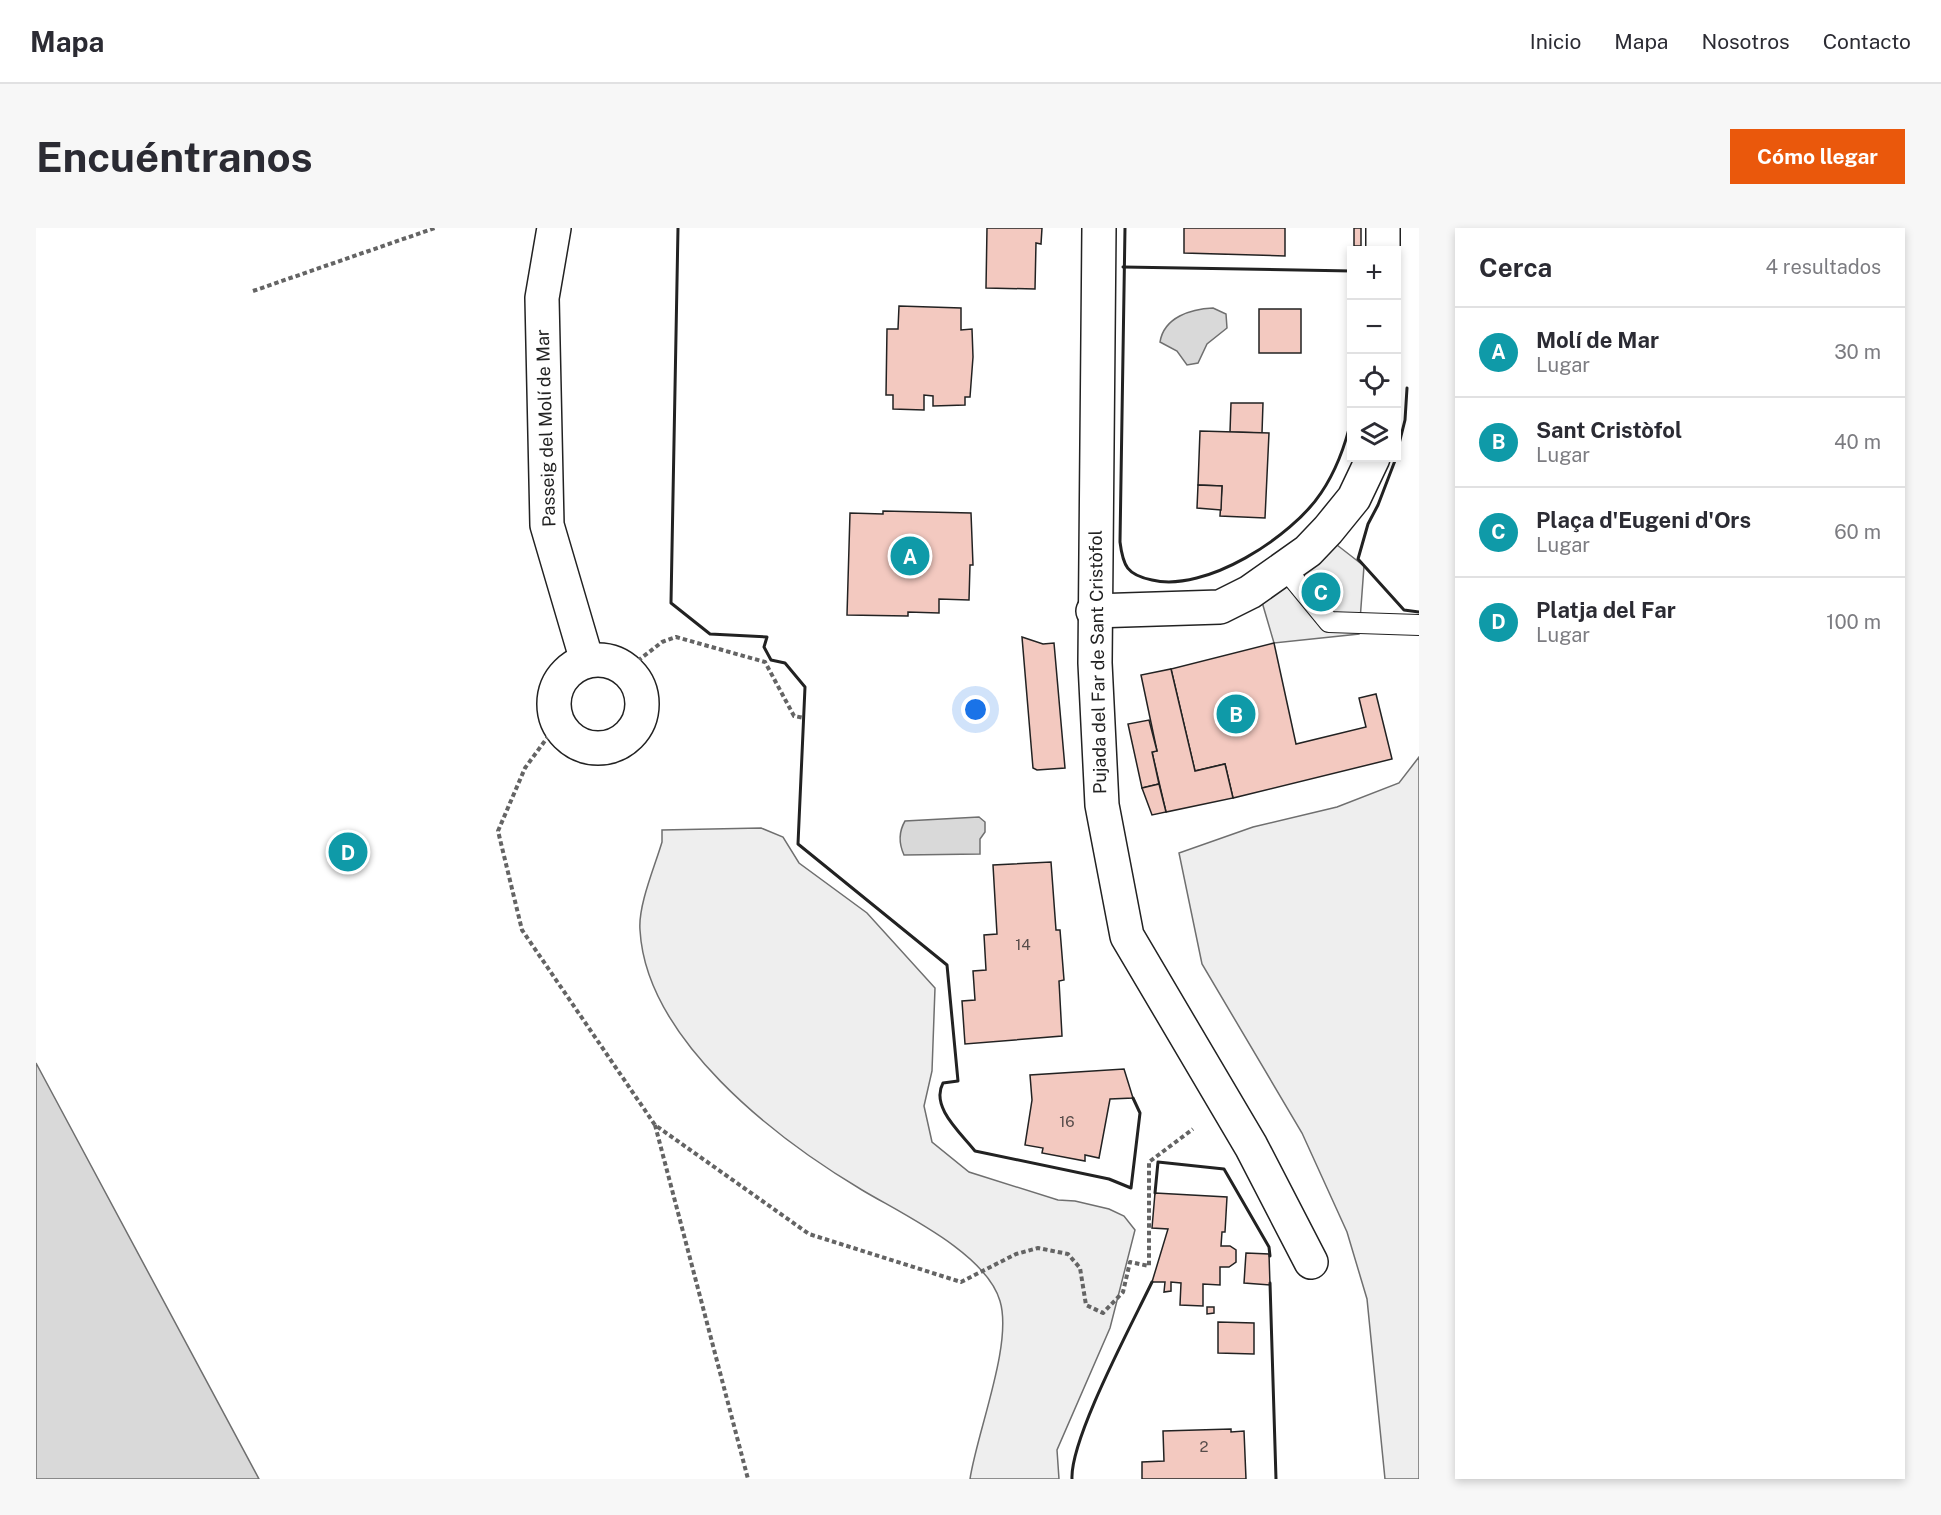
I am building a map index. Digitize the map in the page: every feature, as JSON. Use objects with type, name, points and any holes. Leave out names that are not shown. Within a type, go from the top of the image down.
[{"type":"street","name":"Passeig del Molí de Mar","points":[[554,228],[542,298],[547,525],[587,661]]},
{"type":"street","name":"Pujada del Far de Sant Cristòfol","points":[[1099,228],[1094,611],[1101,805],[1127,936],[1251,1146],[1311,1262]]},
{"type":"street","points":[[1383,228],[1383,246]]},
{"type":"street","points":[[1094,611],[1220,607],[1250,592],[1283,566],[1308,551],[1354,498],[1371,462]]},
{"type":"street","points":[[587,661],[614,662],[626,670],[638,686],[642,707],[635,726],[621,741],[601,747],[580,744],[563,732],[558,723],[554,704],[558,685],[570,669],[587,661]]},
{"type":"lane","points":[[1283,566],[1329,622],[1419,626]]},
{"type":"path","points":[[253,291],[435,228]]},
{"type":"path","points":[[626,670],[662,642],[676,637],[765,662],[794,716],[804,718]]},
{"type":"path","points":[[558,723],[525,768],[498,831],[522,930],[655,1125],[748,1479]]},
{"type":"path","points":[[655,1125],[809,1234],[960,1282],[1016,1254],[1038,1248],[1068,1254],[1080,1268],[1086,1305],[1103,1313],[1123,1292],[1130,1262],[1149,1266],[1149,1162],[1193,1129]]},
{"type":"shaded area","points":[[1213,308],[1226,314],[1227,328],[1207,344],[1198,363],[1187,365],[1177,351],[1160,342],[1167,326],[1180,316],[1196,310]]},
{"type":"shaded area","points":[[1337,545],[1364,566],[1359,634],[1274,643],[1262,602],[1314,567]]},
{"type":"shaded area","points":[[1419,757],[1419,1479],[1385,1479],[1367,1299],[1347,1232],[1302,1133],[1202,964],[1179,853],[1253,827],[1337,807],[1399,783]]},
{"type":"shaded area","points":[[979,817],[985,822],[985,832],[980,839],[980,854],[904,855],[900,838],[905,821]]},
{"type":"shaded area","points":[[761,828],[783,837],[799,863],[867,913],[935,988],[932,1071],[924,1106],[932,1142],[969,1172],[1058,1200],[1075,1201],[1109,1209],[1124,1216],[1135,1230],[1110,1328],[1057,1450],[1059,1479],[970,1479],[1002,1340],[1003,1319],[1000,1301],[992,1283],[961,1251],[941,1236],[828,1168],[791,1143],[755,1114],[690,1046],[665,1009],[648,970],[640,930],[642,909],[662,842],[662,830]]},
{"type":"shaded area","points":[[36,1063],[259,1479],[36,1479]]},
{"type":"building","points":[[987,228],[1042,228],[1041,244],[1036,243],[1035,289],[986,288]]},
{"type":"building","points":[[1184,228],[1285,228],[1285,256],[1184,253]]},
{"type":"building","points":[[1354,228],[1361,228],[1361,246],[1354,246]]},
{"type":"building","points":[[899,306],[961,308],[961,330],[972,329],[973,357],[970,397],[965,397],[965,405],[933,406],[933,396],[924,395],[924,410],[893,409],[893,395],[886,395],[887,329],[898,329]]},
{"type":"building","points":[[1259,309],[1301,309],[1301,353],[1259,353]]},
{"type":"building","points":[[1231,403],[1263,403],[1262,433],[1230,432]]},
{"type":"building","points":[[1200,431],[1269,433],[1265,518],[1220,516],[1222,486],[1198,485]]},
{"type":"building","points":[[1198,485],[1222,486],[1221,510],[1197,508]]},
{"type":"building","points":[[883,511],[971,513],[973,565],[970,565],[969,600],[939,599],[939,613],[908,612],[908,616],[847,615],[850,513],[883,514]]},
{"type":"building","points":[[1022,637],[1043,644],[1054,643],[1065,768],[1037,770],[1033,768]]},
{"type":"building","points":[[1274,643],[1296,744],[1366,727],[1359,698],[1376,694],[1392,759],[1233,798],[1225,764],[1195,771],[1171,669]]},
{"type":"building","points":[[1171,669],[1195,771],[1225,764],[1233,798],[1166,812],[1152,752],[1157,751],[1141,675]]},
{"type":"building","points":[[1149,720],[1157,751],[1152,752],[1159,784],[1142,788],[1128,724]]},
{"type":"building","points":[[1159,784],[1166,812],[1152,815],[1142,788]]},
{"type":"building","points":[[1051,862],[1056,930],[1060,930],[1064,980],[1059,981],[1062,1036],[965,1044],[962,1001],[975,1000],[973,971],[986,970],[984,935],[997,934],[993,865]]},
{"type":"building","points":[[1124,1069],[1133,1098],[1110,1099],[1099,1158],[1085,1155],[1085,1161],[1042,1153],[1043,1148],[1025,1145],[1032,1100],[1030,1075]]},
{"type":"building","points":[[1155,1193],[1227,1197],[1225,1232],[1222,1232],[1221,1246],[1230,1246],[1236,1250],[1236,1262],[1229,1267],[1220,1267],[1220,1285],[1203,1284],[1203,1306],[1180,1305],[1181,1283],[1171,1282],[1171,1291],[1164,1292],[1165,1282],[1152,1282],[1168,1229],[1152,1228]]},
{"type":"building","points":[[1246,1253],[1269,1254],[1270,1285],[1244,1283]]},
{"type":"building","points":[[1207,1307],[1214,1307],[1214,1313],[1207,1314]]},
{"type":"building","points":[[1218,1322],[1254,1323],[1254,1354],[1218,1353]]},
{"type":"building","points":[[1231,1429],[1231,1432],[1244,1431],[1246,1479],[1142,1479],[1142,1462],[1164,1461],[1163,1431]]},
{"type":"wall","points":[[678,228],[671,603],[710,634],[767,637],[764,647],[771,660],[785,663],[805,687],[798,844],[947,965],[958,1081],[943,1083],[940,1092],[941,1101],[955,1128],[975,1151],[1109,1179],[1131,1188],[1140,1113],[1133,1098]]},
{"type":"wall","points":[[1125,228],[1120,542],[1125,563],[1132,572],[1152,580],[1173,582],[1197,578],[1246,558],[1290,527],[1308,510],[1331,476],[1347,437]]},
{"type":"wall","points":[[1123,267],[1347,271]]},
{"type":"wall","points":[[1401,436],[1405,420],[1407,388]]},
{"type":"wall","points":[[1394,462],[1368,524],[1358,559],[1404,610],[1419,612]]},
{"type":"wall","points":[[1155,1193],[1158,1162],[1224,1169],[1269,1247],[1270,1256]]},
{"type":"wall","points":[[1072,1479],[1074,1461],[1091,1410],[1152,1282]]},
{"type":"wall","points":[[1270,1283],[1276,1479]]},
{"type":"place","name":"Molí de Mar","points":[[910,556]]},
{"type":"place","name":"Plaça d'Eugeni d'Ors","points":[[1321,592]]},
{"type":"place","name":"Sant Cristòfol","points":[[1236,714]]},
{"type":"place","name":"Platja del Far","points":[[348,852]]}]
